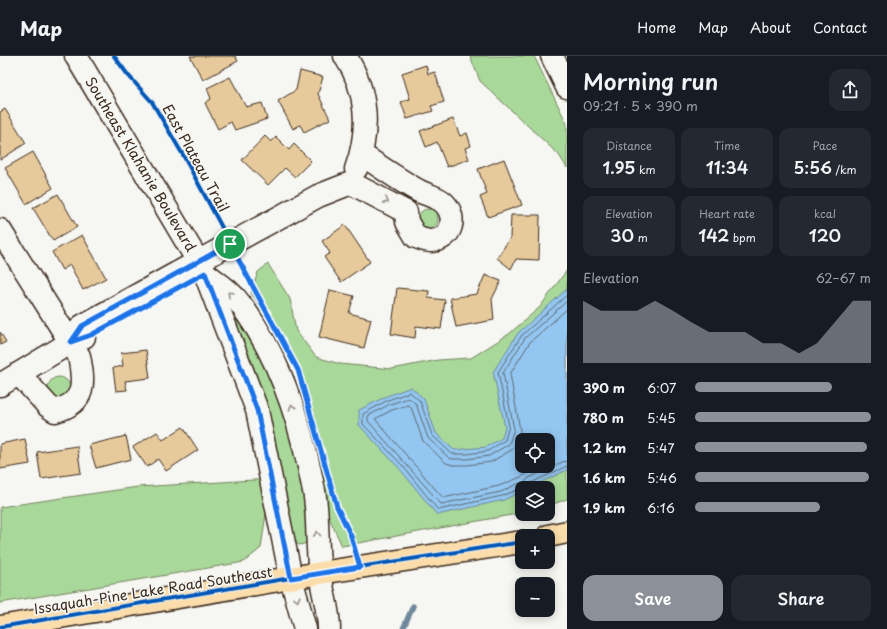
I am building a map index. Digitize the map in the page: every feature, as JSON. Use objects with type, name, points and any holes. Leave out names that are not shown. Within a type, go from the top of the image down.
[{"type":"main road","points":[[555,535],[567,532]]},
{"type":"main road","name":"Issaquah-Pine Lake Road Southeast","points":[[0,627],[320,573],[515,543]]},
{"type":"street","name":"Southeast Klahanie Boulevard","points":[[76,56],[202,267],[257,410],[291,578],[304,625]]},
{"type":"street","points":[[345,56],[355,70],[362,91],[365,120],[362,155],[352,183]]},
{"type":"street","points":[[552,56],[567,87]]},
{"type":"street","points":[[362,155],[419,191],[444,202],[451,213],[453,223],[449,232],[441,238],[432,241],[416,237],[407,222],[406,212],[419,191]]},
{"type":"street","points":[[0,385],[71,342],[82,326],[202,267],[318,196],[352,183],[406,212]]},
{"type":"street","points":[[0,230],[79,356],[82,372],[82,390],[79,397],[63,409],[55,411],[48,406],[19,374]]},
{"type":"street","name":"Southeast Klahanie Boulevard","points":[[202,267],[241,304],[277,368],[293,409],[314,492],[320,573],[329,622]]},
{"type":"green space","points":[[470,56],[534,56],[567,124],[567,168],[559,155],[480,81]]},
{"type":"green space","points":[[428,209],[435,212],[438,219],[435,226],[428,229],[421,226],[418,219],[421,212]]},
{"type":"green space","points":[[268,264],[290,299],[296,331],[316,357],[340,364],[392,369],[438,360],[471,358],[509,334],[540,307],[567,270],[567,499],[555,503],[555,481],[515,481],[515,514],[342,546],[326,511],[313,436],[299,375],[275,328],[251,293],[258,272]]},
{"type":"green space","points":[[227,303],[242,323],[262,359],[286,409],[312,499],[313,542],[299,545],[291,540],[283,479],[269,418],[258,379],[246,348],[231,318]]},
{"type":"green space","points":[[59,377],[67,380],[70,388],[67,396],[59,399],[51,396],[48,388],[51,380]]},
{"type":"green space","points":[[271,479],[261,548],[244,562],[0,603],[0,507],[138,487]]},
{"type":"water","points":[[567,289],[567,470],[544,481],[515,481],[515,494],[504,500],[437,515],[399,468],[359,425],[359,410],[387,396],[411,387],[424,399],[436,433],[454,450],[486,447],[502,438],[505,427],[493,372],[518,333]]},
{"type":"building","points":[[190,56],[235,56],[238,61],[203,80]]},
{"type":"building","points":[[426,65],[428,74],[435,72],[444,102],[431,106],[433,111],[407,119],[401,102],[410,99],[402,73]]},
{"type":"building","points":[[300,71],[323,77],[318,94],[330,119],[304,132],[300,125],[293,129],[278,101],[296,90]]},
{"type":"building","points":[[230,77],[246,107],[262,103],[267,119],[235,130],[231,122],[218,129],[205,103],[211,99],[207,88]]},
{"type":"building","points":[[5,109],[26,143],[0,160],[0,112]]},
{"type":"building","points":[[453,119],[460,136],[467,133],[471,146],[465,148],[469,159],[447,167],[437,142],[426,147],[420,131]]},
{"type":"building","points":[[265,136],[271,142],[276,137],[289,150],[294,144],[311,161],[295,177],[285,168],[268,185],[242,160]]},
{"type":"building","points":[[33,152],[53,188],[26,204],[5,168]]},
{"type":"building","points":[[504,159],[522,205],[488,217],[480,197],[487,194],[478,169]]},
{"type":"building","points":[[58,194],[77,227],[53,241],[33,208]]},
{"type":"building","points":[[511,215],[540,215],[539,260],[516,259],[511,269],[497,258],[510,238]]},
{"type":"building","points":[[345,225],[370,262],[341,282],[324,257],[330,253],[322,241]]},
{"type":"building","points":[[82,235],[106,278],[83,290],[70,265],[62,270],[52,252]]},
{"type":"building","points":[[485,275],[501,281],[492,299],[494,320],[456,327],[450,298],[477,294]]},
{"type":"building","points":[[397,288],[429,291],[428,298],[445,300],[441,329],[416,326],[415,338],[391,334]]},
{"type":"building","points":[[330,290],[354,296],[349,313],[371,319],[364,348],[319,337]]},
{"type":"building","points":[[0,332],[6,342],[0,345]]},
{"type":"building","points":[[146,350],[150,378],[125,381],[127,390],[116,391],[113,368],[123,366],[121,353]]},
{"type":"building","points":[[183,427],[198,450],[166,471],[158,459],[147,467],[133,447],[157,432],[163,440]]},
{"type":"building","points":[[126,436],[131,459],[96,468],[89,445]]},
{"type":"building","points":[[25,439],[30,464],[0,469],[0,444]]},
{"type":"building","points":[[77,446],[81,473],[41,479],[37,452]]},
{"type":"waterway","points":[[403,629],[413,606]]},
{"type":"cycle path","name":"East Plateau Trail","points":[[114,56],[128,75],[152,102],[183,155],[298,369],[337,507],[351,536],[360,567]]},
{"type":"cycle path","points":[[0,627],[320,573],[515,543]]},
{"type":"route","points":[[230,244],[265,306],[298,370],[337,507],[351,536],[360,567],[291,578],[257,410],[228,332],[214,301],[205,273],[91,335],[71,342],[82,326],[230,244]]}]
